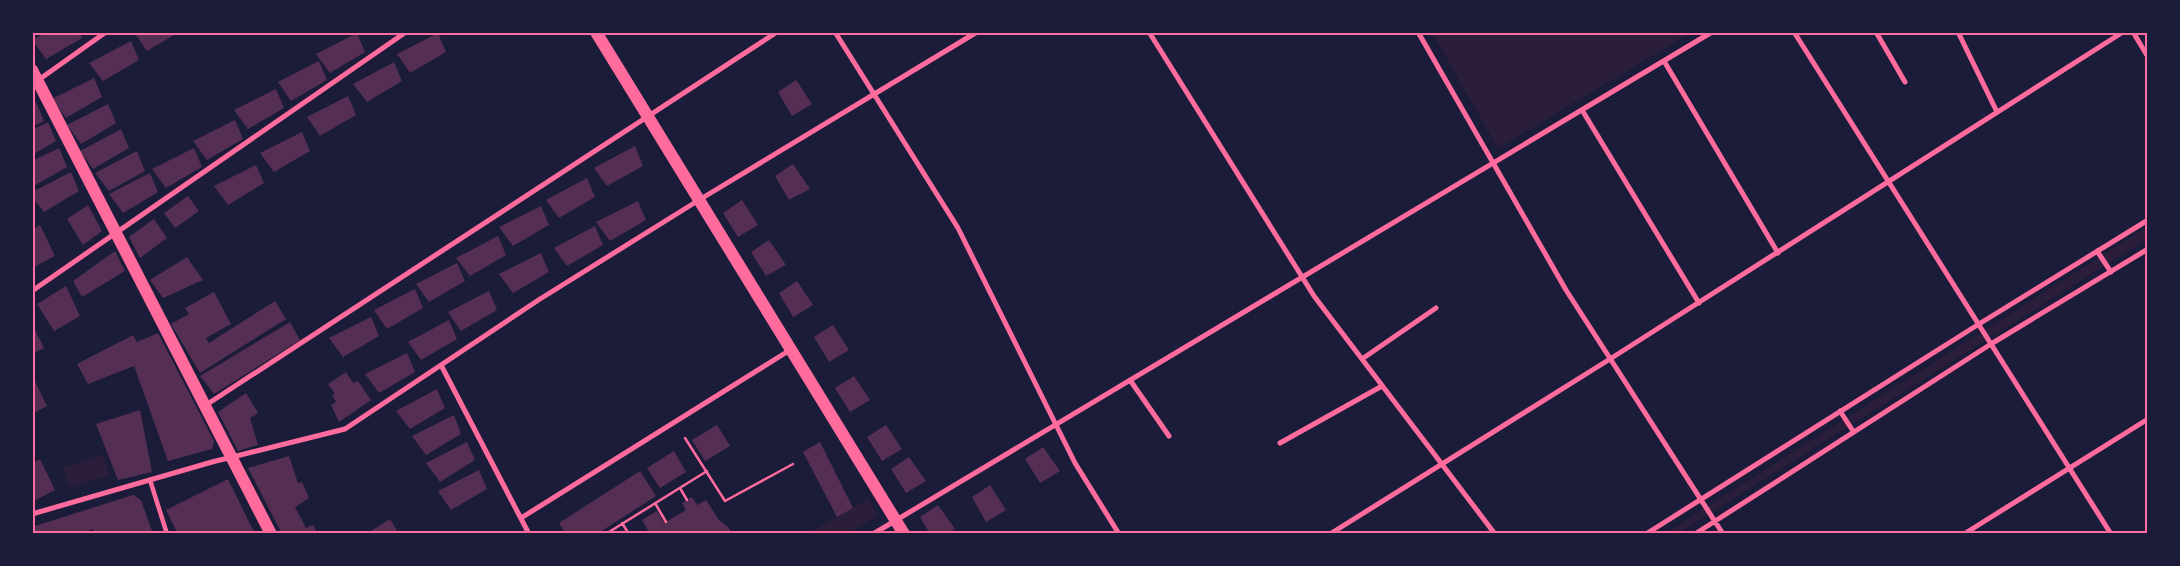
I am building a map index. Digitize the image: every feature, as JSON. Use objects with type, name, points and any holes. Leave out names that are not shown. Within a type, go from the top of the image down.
[{"type":"main road","points":[[596,32],[904,534]]},
{"type":"main road","points":[[34,78],[271,534]]},
{"type":"street","points":[[34,78],[106,32]]},
{"type":"street","points":[[32,291],[406,32]]},
{"type":"street","points":[[206,406],[777,32]]},
{"type":"street","points":[[835,32],[958,228],[1075,463],[1119,534]]},
{"type":"street","points":[[32,514],[232,457],[345,429],[540,299],[699,200],[977,32]]},
{"type":"street","points":[[1149,32],[1301,277],[1495,534]]},
{"type":"street","points":[[1418,32],[1566,290],[1723,534]]},
{"type":"street","points":[[873,534],[1712,32]]},
{"type":"street","points":[[1794,32],[2111,534]]},
{"type":"street","points":[[1876,32],[1905,82]]},
{"type":"street","points":[[1958,32],[1998,112]]},
{"type":"street","points":[[1330,534],[1699,303],[2123,32]]},
{"type":"street","points":[[2133,32],[2148,56]]},
{"type":"street","points":[[1664,61],[1778,252]]},
{"type":"street","points":[[1582,110],[1699,303]]},
{"type":"street","points":[[1646,534],[2148,220]]},
{"type":"street","points":[[1695,534],[1991,344],[2148,249]]},
{"type":"street","points":[[2098,251],[2111,272]]},
{"type":"street","points":[[1362,359],[1436,308]]},
{"type":"street","points":[[521,518],[791,350]]},
{"type":"street","points":[[441,365],[529,534]]},
{"type":"street","points":[[1130,380],[1169,436]]},
{"type":"street","points":[[1280,444],[1382,386]]},
{"type":"street","points":[[1840,411],[1853,431]]},
{"type":"street","points":[[1964,534],[2148,419]]},
{"type":"street","points":[[150,480],[167,534]]},
{"type":"path","points":[[686,438],[725,501],[793,464]]},
{"type":"path","points":[[609,532],[707,471]]},
{"type":"path","points":[[680,488],[687,500]]},
{"type":"path","points":[[655,503],[666,522]]},
{"type":"path","points":[[622,523],[629,534]]},
{"type":"shaded area","points":[[1432,33],[1690,33],[1498,148]]},
{"type":"shaded area","points":[[2147,227],[2147,239],[1679,533],[1664,534]]},
{"type":"shaded area","points":[[103,455],[110,476],[70,487],[63,468]]},
{"type":"shaded area","points":[[868,499],[878,516],[848,533],[807,534]]},
{"type":"building","points":[[48,32],[79,32],[82,38],[46,59],[32,40]]},
{"type":"building","points":[[134,32],[179,32],[147,51]]},
{"type":"building","points":[[357,33],[365,52],[330,73],[316,54]]},
{"type":"building","points":[[438,33],[446,52],[410,73],[397,54]]},
{"type":"building","points":[[131,41],[139,60],[103,81],[89,63]]},
{"type":"building","points":[[319,61],[327,80],[291,101],[278,82]]},
{"type":"building","points":[[394,62],[402,81],[367,102],[353,84]]},
{"type":"building","points":[[94,78],[102,97],[66,118],[52,99]]},
{"type":"building","points":[[796,80],[812,104],[792,116],[778,92]]},
{"type":"building","points":[[276,89],[284,108],[248,129],[234,110]]},
{"type":"building","points":[[348,96],[356,115],[320,136],[307,117]]},
{"type":"building","points":[[36,102],[44,121],[32,127],[32,103]]},
{"type":"building","points":[[108,104],[116,123],[81,144],[67,125]]},
{"type":"building","points":[[235,120],[243,139],[207,160],[193,141]]},
{"type":"building","points":[[48,122],[56,141],[32,155],[32,130]]},
{"type":"building","points":[[121,129],[129,148],[93,169],[80,151]]},
{"type":"building","points":[[302,132],[310,151],[274,172],[260,153]]},
{"type":"building","points":[[635,146],[643,166],[607,186],[594,168]]},
{"type":"building","points":[[59,148],[67,167],[32,187],[32,161]]},
{"type":"building","points":[[194,148],[202,167],[166,188],[152,169]]},
{"type":"building","points":[[137,151],[145,171],[109,191],[95,173]]},
{"type":"building","points":[[793,164],[810,189],[789,200],[775,176]]},
{"type":"building","points":[[256,165],[264,183],[228,205],[214,186]]},
{"type":"building","points":[[71,172],[79,191],[44,212],[32,197],[32,192]]},
{"type":"building","points":[[150,173],[158,192],[123,213],[109,194]]},
{"type":"building","points":[[587,178],[595,197],[559,218],[546,200]]},
{"type":"building","points":[[188,196],[199,211],[175,228],[164,213]]},
{"type":"building","points":[[742,200],[758,225],[738,237],[723,213]]},
{"type":"building","points":[[638,201],[646,220],[610,241],[596,222]]},
{"type":"building","points":[[88,205],[102,231],[83,245],[67,219]]},
{"type":"building","points":[[541,206],[549,225],[513,246],[499,227]]},
{"type":"building","points":[[154,219],[167,238],[140,258],[129,237]]},
{"type":"building","points":[[40,225],[55,256],[32,268],[32,230]]},
{"type":"building","points":[[595,226],[603,245],[567,266],[554,248]]},
{"type":"building","points":[[498,236],[506,255],[470,276],[456,258]]},
{"type":"building","points":[[769,240],[786,265],[766,276],[751,252]]},
{"type":"building","points":[[115,251],[125,271],[82,297],[73,281]]},
{"type":"building","points":[[541,253],[549,272],[513,293],[499,274]]},
{"type":"building","points":[[187,257],[203,280],[163,298],[150,280]]},
{"type":"building","points":[[457,263],[465,281],[429,302],[416,284]]},
{"type":"building","points":[[797,281],[813,305],[793,317],[779,293]]},
{"type":"building","points":[[66,286],[80,316],[54,331],[37,304]]},
{"type":"building","points":[[415,289],[423,308],[387,329],[374,310]]},
{"type":"building","points":[[489,291],[497,310],[461,331],[448,312]]},
{"type":"building","points":[[214,292],[231,324],[206,338],[209,343],[275,301],[286,319],[200,373],[171,324],[189,314],[185,308]]},
{"type":"building","points":[[371,317],[379,336],[343,357],[329,338]]},
{"type":"building","points":[[449,320],[457,339],[421,360],[408,342]]},
{"type":"building","points":[[290,322],[300,340],[214,394],[200,376]]},
{"type":"building","points":[[32,324],[44,348],[32,354]]},
{"type":"building","points":[[833,325],[849,350],[829,362],[814,337]]},
{"type":"building","points":[[158,333],[214,441],[212,449],[168,461],[134,366],[88,384],[77,364],[133,335],[137,342]]},
{"type":"building","points":[[407,353],[415,372],[379,393],[365,374]]},
{"type":"building","points":[[346,372],[353,383],[358,381],[371,400],[339,422],[331,405],[336,402],[332,395],[335,394],[328,384]]},
{"type":"building","points":[[32,375],[47,406],[32,414]]},
{"type":"building","points":[[854,376],[870,400],[850,412],[835,388]]},
{"type":"building","points":[[437,389],[445,408],[410,429],[396,411]]},
{"type":"building","points":[[246,393],[258,413],[250,418],[258,445],[238,451],[218,412]]},
{"type":"building","points":[[140,410],[152,472],[118,480],[96,424]]},
{"type":"building","points":[[454,415],[461,434],[426,455],[412,436]]},
{"type":"building","points":[[717,425],[730,446],[705,461],[692,440]]},
{"type":"building","points":[[886,425],[902,449],[882,461],[867,437]]},
{"type":"building","points":[[467,442],[475,460],[440,482],[426,463]]},
{"type":"building","points":[[820,442],[853,508],[837,517],[803,452]]},
{"type":"building","points":[[1043,447],[1060,471],[1040,483],[1025,459]]},
{"type":"building","points":[[674,451],[686,472],[660,488],[647,468]]},
{"type":"building","points":[[289,456],[298,483],[302,482],[309,498],[295,507],[306,528],[313,525],[318,534],[282,534],[248,468]]},
{"type":"building","points":[[909,457],[926,481],[906,493],[891,469]]},
{"type":"building","points":[[40,459],[55,490],[32,502],[32,464]]},
{"type":"building","points":[[479,470],[487,489],[451,510],[438,491]]},
{"type":"building","points":[[640,471],[656,496],[597,534],[566,534],[559,523]]},
{"type":"building","points":[[228,479],[255,534],[178,534],[166,510]]},
{"type":"building","points":[[990,485],[1006,510],[986,522],[972,497]]},
{"type":"building","points":[[133,495],[141,500],[153,534],[125,534],[124,531],[116,534],[95,534],[93,529],[79,534],[32,534],[32,527]]},
{"type":"building","points":[[692,497],[697,505],[706,500],[719,520],[733,534],[646,534],[649,532],[642,520],[657,511],[664,523],[686,510],[682,503]]},
{"type":"building","points":[[938,505],[955,529],[948,534],[930,534],[920,517]]},
{"type":"building","points":[[390,519],[399,534],[366,534]]}]
